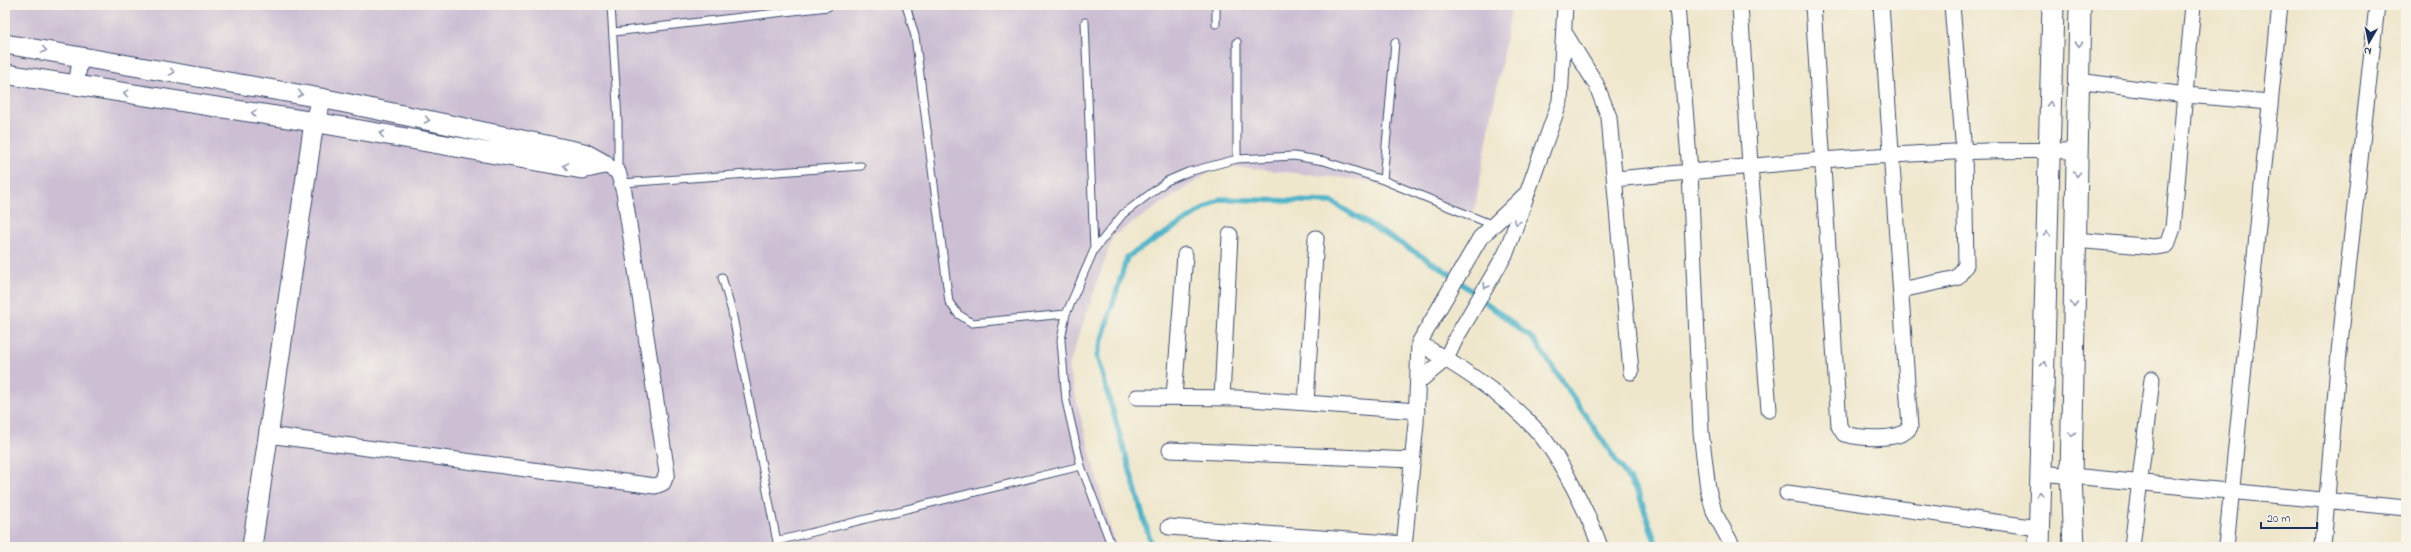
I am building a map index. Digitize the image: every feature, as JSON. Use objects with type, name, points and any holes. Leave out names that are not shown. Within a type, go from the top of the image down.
[{"type":"main road","points":[[2039,537],[2053,5]]},
{"type":"main road","points":[[2074,547],[2071,477],[2080,5]]},
{"type":"street","points":[[1418,382],[1446,359],[1456,338],[1506,253],[1560,101],[1566,5]]},
{"type":"street","points":[[1677,5],[1690,172],[1704,460],[1714,512],[1733,547]]},
{"type":"street","points":[[1740,5],[1750,165],[1770,410]]},
{"type":"street","points":[[1813,5],[1839,426],[1844,434],[1856,437],[1899,437],[1906,434],[1910,428],[1881,5]]},
{"type":"street","points":[[1901,290],[1957,278],[1966,265],[1964,153],[1952,5]]},
{"type":"street","points":[[2076,240],[2155,247],[2166,245],[2173,228],[2193,5]]},
{"type":"street","points":[[2226,547],[2280,5]]},
{"type":"street","points":[[2323,547],[2339,352],[2377,5]]},
{"type":"street","points":[[1564,32],[1605,104],[1609,117],[1631,372]]},
{"type":"street","points":[[5,44],[321,98],[584,153],[614,173],[667,473],[663,483],[656,486],[268,435]]},
{"type":"street","points":[[76,85],[81,56]]},
{"type":"street","points":[[5,74],[314,122],[582,169],[614,173]]},
{"type":"street","points":[[2078,81],[2186,95],[2270,102]]},
{"type":"street","points":[[252,547],[314,122],[321,98]]},
{"type":"street","points":[[1614,179],[1750,165],[1822,160],[1964,153],[2077,150]]},
{"type":"street","points":[[1169,527],[1405,546],[1417,410],[1419,343],[1480,238],[1528,192]]},
{"type":"street","points":[[1222,398],[1230,235]]},
{"type":"street","points":[[1306,403],[1316,238]]},
{"type":"street","points":[[1174,397],[1185,255]]},
{"type":"street","points":[[1419,343],[1446,359],[1517,411],[1539,433],[1555,455],[1588,518],[1600,547]]},
{"type":"street","points":[[2132,547],[2141,482],[2152,379]]},
{"type":"street","points":[[1137,396],[1222,398],[1417,410]]},
{"type":"street","points":[[1170,450],[1413,460]]},
{"type":"street","points":[[2041,474],[2231,490],[2406,508]]},
{"type":"street","points":[[1787,493],[2039,537]]},
{"type":"lane","points":[[611,5],[614,32],[618,122],[614,173],[861,166]]},
{"type":"lane","points":[[906,5],[915,36],[948,302],[958,314],[972,323],[1066,314]]},
{"type":"lane","points":[[1216,5],[1216,24]]},
{"type":"lane","points":[[614,32],[828,7]]},
{"type":"lane","points":[[1085,22],[1094,250]]},
{"type":"lane","points":[[1237,42],[1237,158]]},
{"type":"lane","points":[[1383,180],[1395,42]]},
{"type":"lane","points":[[1112,547],[1081,466],[1066,401],[1061,340],[1066,314],[1094,250],[1123,214],[1167,181],[1188,172],[1237,158],[1294,156],[1324,161],[1383,180],[1494,225]]},
{"type":"lane","points":[[722,276],[732,312],[777,544],[1081,466]]},
{"type":"shaded area","points":[[5,5],[1512,5],[1472,223],[1371,181],[1220,165],[1113,236],[1068,368],[1115,547],[5,547]]},
{"type":"waterway","points":[[1152,547],[1097,356],[1127,257],[1220,199],[1332,202],[1443,269],[1534,340],[1639,494],[1657,547]]}]
